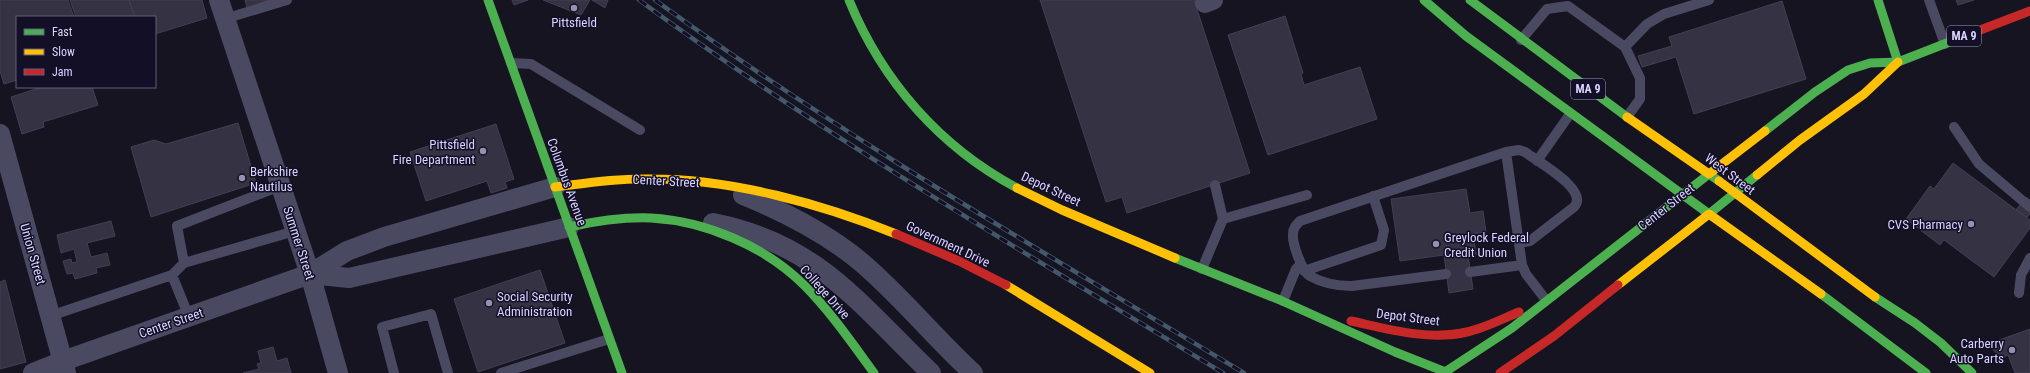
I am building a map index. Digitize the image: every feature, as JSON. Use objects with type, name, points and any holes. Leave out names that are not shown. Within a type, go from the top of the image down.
[{"type":"main road","name":"Columbus Avenue","points":[[488,0],[622,373]]},
{"type":"main road","name":"Depot Street","points":[[849,0],[864,34],[897,85],[939,133],[992,175],[1031,195],[1202,269],[1313,313],[1445,373]]},
{"type":"main road","name":"MA 9","points":[[1424,0],[1466,36],[1570,114],[1709,214]]},
{"type":"main road","name":"West Street","points":[[1470,0],[1522,40],[1627,117],[1709,174],[1863,289],[1915,323],[1941,343],[1972,373]]},
{"type":"main road","points":[[1878,2],[1898,62]]},
{"type":"main road","name":"Center Street","points":[[1445,373],[1512,328],[1815,92],[1848,70],[1870,63],[1898,62],[2030,11]]},
{"type":"main road","name":"Center Street","points":[[1500,373],[1554,336],[1800,140],[1864,94],[1898,62]]},
{"type":"main road","name":"Center Street","points":[[555,186],[632,179],[667,179],[715,185]]},
{"type":"main road","name":"Government Drive","points":[[715,185],[777,197],[839,214],[915,241],[960,262],[1019,293],[1150,373]]},
{"type":"main road","points":[[1709,214],[1871,330],[1926,373]]},
{"type":"main road","name":"Center Street","points":[[569,227],[610,219],[652,218]]},
{"type":"main road","name":"College Drive","points":[[652,218],[698,226],[727,237],[746,245],[788,270],[819,301],[874,373]]},
{"type":"main road","name":"Depot Street","points":[[1313,313],[1400,331],[1441,335],[1466,332],[1480,328],[1545,301]]},
{"type":"street","name":"Summer Street","points":[[219,0],[224,19],[310,274],[338,373]]},
{"type":"street","name":"Union Street","points":[[0,134],[8,195],[50,316],[64,367]]},
{"type":"street","name":"Center Street","points":[[715,185],[786,214],[819,232],[847,251],[884,283],[973,373]]},
{"type":"street","name":"Center Street","points":[[33,373],[64,367],[189,316],[310,274],[346,251],[384,237],[555,186]]},
{"type":"street","name":"Center Street","points":[[652,218],[699,221],[744,230],[776,243],[807,259],[854,294],[931,373]]},
{"type":"street","name":"Center Street","points":[[310,274],[349,278],[569,227]]},
{"type":"lane","points":[[224,19],[287,0]]},
{"type":"lane","points":[[1625,47],[1647,24],[1664,14],[1710,0]]},
{"type":"lane","points":[[1878,2],[1890,0]]},
{"type":"lane","points":[[1929,0],[1945,44]]},
{"type":"lane","points":[[1522,40],[1546,9],[1568,6],[1625,47],[1640,78],[1640,100],[1627,117]]},
{"type":"lane","points":[[511,63],[531,64],[640,130]]},
{"type":"lane","points":[[1537,161],[1570,114]]},
{"type":"lane","points":[[1954,127],[1979,164],[2030,207]]},
{"type":"lane","points":[[1446,274],[1352,286],[1338,286],[1310,276],[1303,268],[1293,240],[1295,226],[1300,221],[1373,196],[1506,152],[1519,150],[1525,152],[1571,186],[1576,192],[1578,203],[1530,241],[1519,243]]},
{"type":"lane","points":[[1506,152],[1522,264],[1526,274],[1545,301]]},
{"type":"lane","points":[[1202,269],[1223,219],[1216,184]]},
{"type":"lane","points":[[184,263],[177,226],[280,186]]},
{"type":"lane","points":[[1223,219],[1307,195]]},
{"type":"lane","points":[[1283,301],[1296,269],[1381,245],[1384,230],[1373,196]]},
{"type":"lane","points":[[50,316],[172,275],[184,263],[295,231]]},
{"type":"lane","points":[[2019,293],[2021,275],[2030,258]]},
{"type":"lane","points":[[1470,272],[1522,264]]},
{"type":"lane","points":[[172,275],[189,316]]},
{"type":"lane","points":[[394,373],[382,327],[431,314],[448,373]]},
{"type":"lane","points":[[501,373],[609,339]]},
{"type":"building","points":[[0,0],[68,0],[74,16],[16,16],[16,80],[4,84],[0,71]]},
{"type":"building","points":[[70,0],[129,0],[135,16],[76,16]]},
{"type":"building","points":[[129,0],[202,0],[207,18],[156,34],[156,16],[135,16]]},
{"type":"building","points":[[245,0],[269,0],[247,8]]},
{"type":"building","name":"Pittsfield","points":[[512,0],[528,0],[514,5]]},
{"type":"building","name":"Pittsfield","points":[[543,0],[590,0],[581,15]]},
{"type":"building","name":"Pittsfield","points":[[592,0],[608,0],[605,8]]},
{"type":"building","points":[[1040,0],[1194,0],[1250,173],[1127,213],[1122,197],[1106,202]]},
{"type":"building","points":[[1956,0],[1974,0],[1958,5]]},
{"type":"building","points":[[1782,1],[1806,79],[1694,114],[1676,57],[1642,67],[1638,56],[1672,46],[1669,37]]},
{"type":"building","points":[[1285,16],[1303,73],[1301,74],[1304,85],[1360,67],[1377,119],[1268,155],[1228,35]]},
{"type":"building","points":[[39,88],[92,88],[98,105],[43,122],[44,127],[22,134],[11,97]]},
{"type":"building","points":[[238,123],[256,183],[151,217],[131,147],[154,140],[166,144]]},
{"type":"building","points":[[496,124],[514,179],[505,182],[507,188],[491,193],[487,181],[426,201],[410,152]]},
{"type":"building","name":"CVS Pharmacy","points":[[1953,163],[2030,220],[2030,228],[1994,277],[1944,240],[1940,245],[1906,219],[1930,186],[1934,189]]},
{"type":"building","name":"Greylock Federal Credit Union","points":[[1466,189],[1470,213],[1483,211],[1486,232],[1473,234],[1476,254],[1468,255],[1473,289],[1449,293],[1444,255],[1400,261],[1391,199]]},
{"type":"building","points":[[2026,197],[2030,200],[2030,214],[2027,217],[2016,210]]},
{"type":"building","points":[[111,221],[115,236],[87,243],[91,257],[107,253],[110,265],[96,268],[97,273],[75,279],[73,273],[67,274],[63,261],[71,259],[72,263],[77,262],[74,249],[61,253],[57,235]]},
{"type":"building","points":[[540,270],[565,343],[478,372],[454,299]]},
{"type":"building","points":[[5,280],[26,362],[0,369],[0,282]]},
{"type":"building","name":"Carberry Auto Parts","points":[[2030,329],[2030,373],[2015,373],[2008,355],[2001,358],[1988,344]]},
{"type":"building","points":[[273,347],[277,361],[287,358],[291,373],[243,373],[259,369],[257,364],[261,363],[258,351]]},
{"type":"railway","points":[[639,0],[709,50],[854,147],[1223,373]]},
{"type":"railway","points":[[655,0],[798,99],[872,147],[945,193],[1244,373]]},
{"type":"traffic: fast","points":[[488,0],[622,373]]},
{"type":"traffic: fast","points":[[849,0],[878,58],[916,109],[963,153],[1017,188]]},
{"type":"traffic: fast","points":[[1424,0],[1466,36],[1709,214],[1757,175]]},
{"type":"traffic: fast","points":[[1470,0],[1627,117]]},
{"type":"traffic: fast","points":[[1878,0],[1898,62]]},
{"type":"traffic: fast","points":[[1765,131],[1815,92],[1848,70],[1870,63],[1898,62],[1975,32]]},
{"type":"traffic: fast","points":[[1445,372],[1512,328],[1709,174],[1719,181]]},
{"type":"traffic: fast","points":[[569,227],[630,218],[671,220],[713,230],[753,247],[788,271],[814,295],[832,316],[874,373]]},
{"type":"traffic: fast","points":[[1175,258],[1280,300],[1395,352],[1448,373]]},
{"type":"traffic: fast","points":[[1821,294],[1926,373]]},
{"type":"traffic: fast","points":[[1875,297],[1915,323],[1941,343],[1972,373]]},
{"type":"traffic: slow","points":[[1757,175],[1800,140],[1864,94],[1898,62]]},
{"type":"traffic: slow","points":[[1627,117],[1709,174],[1765,131]]},
{"type":"traffic: slow","points":[[555,187],[627,179],[682,180],[713,183],[745,188],[807,203],[896,234]]},
{"type":"traffic: slow","points":[[1719,181],[1875,297]]},
{"type":"traffic: slow","points":[[1017,188],[1062,210],[1175,258]]},
{"type":"traffic: slow","points":[[1618,285],[1709,214],[1821,294]]},
{"type":"traffic: slow","points":[[1006,285],[1150,373]]},
{"type":"traffic: jam","points":[[1975,32],[2030,11]]},
{"type":"traffic: jam","points":[[896,234],[959,261],[1006,285]]},
{"type":"traffic: jam","points":[[1500,373],[1554,336],[1618,285]]},
{"type":"traffic: jam","points":[[1351,321],[1409,333],[1438,335],[1467,332],[1519,312]]},
{"type":"place","name":"Pittsfield","points":[[574,8]]},
{"type":"place","name":"Pittsfield Fire Department","points":[[483,151]]},
{"type":"place","name":"Berkshire Nautilus","points":[[242,178]]},
{"type":"place","name":"CVS Pharmacy","points":[[1971,224]]},
{"type":"place","name":"Greylock Federal Credit Union","points":[[1436,244]]},
{"type":"place","name":"Social Security Administration","points":[[489,303]]},
{"type":"place","name":"Carberry Auto Parts","points":[[2012,350]]}]
